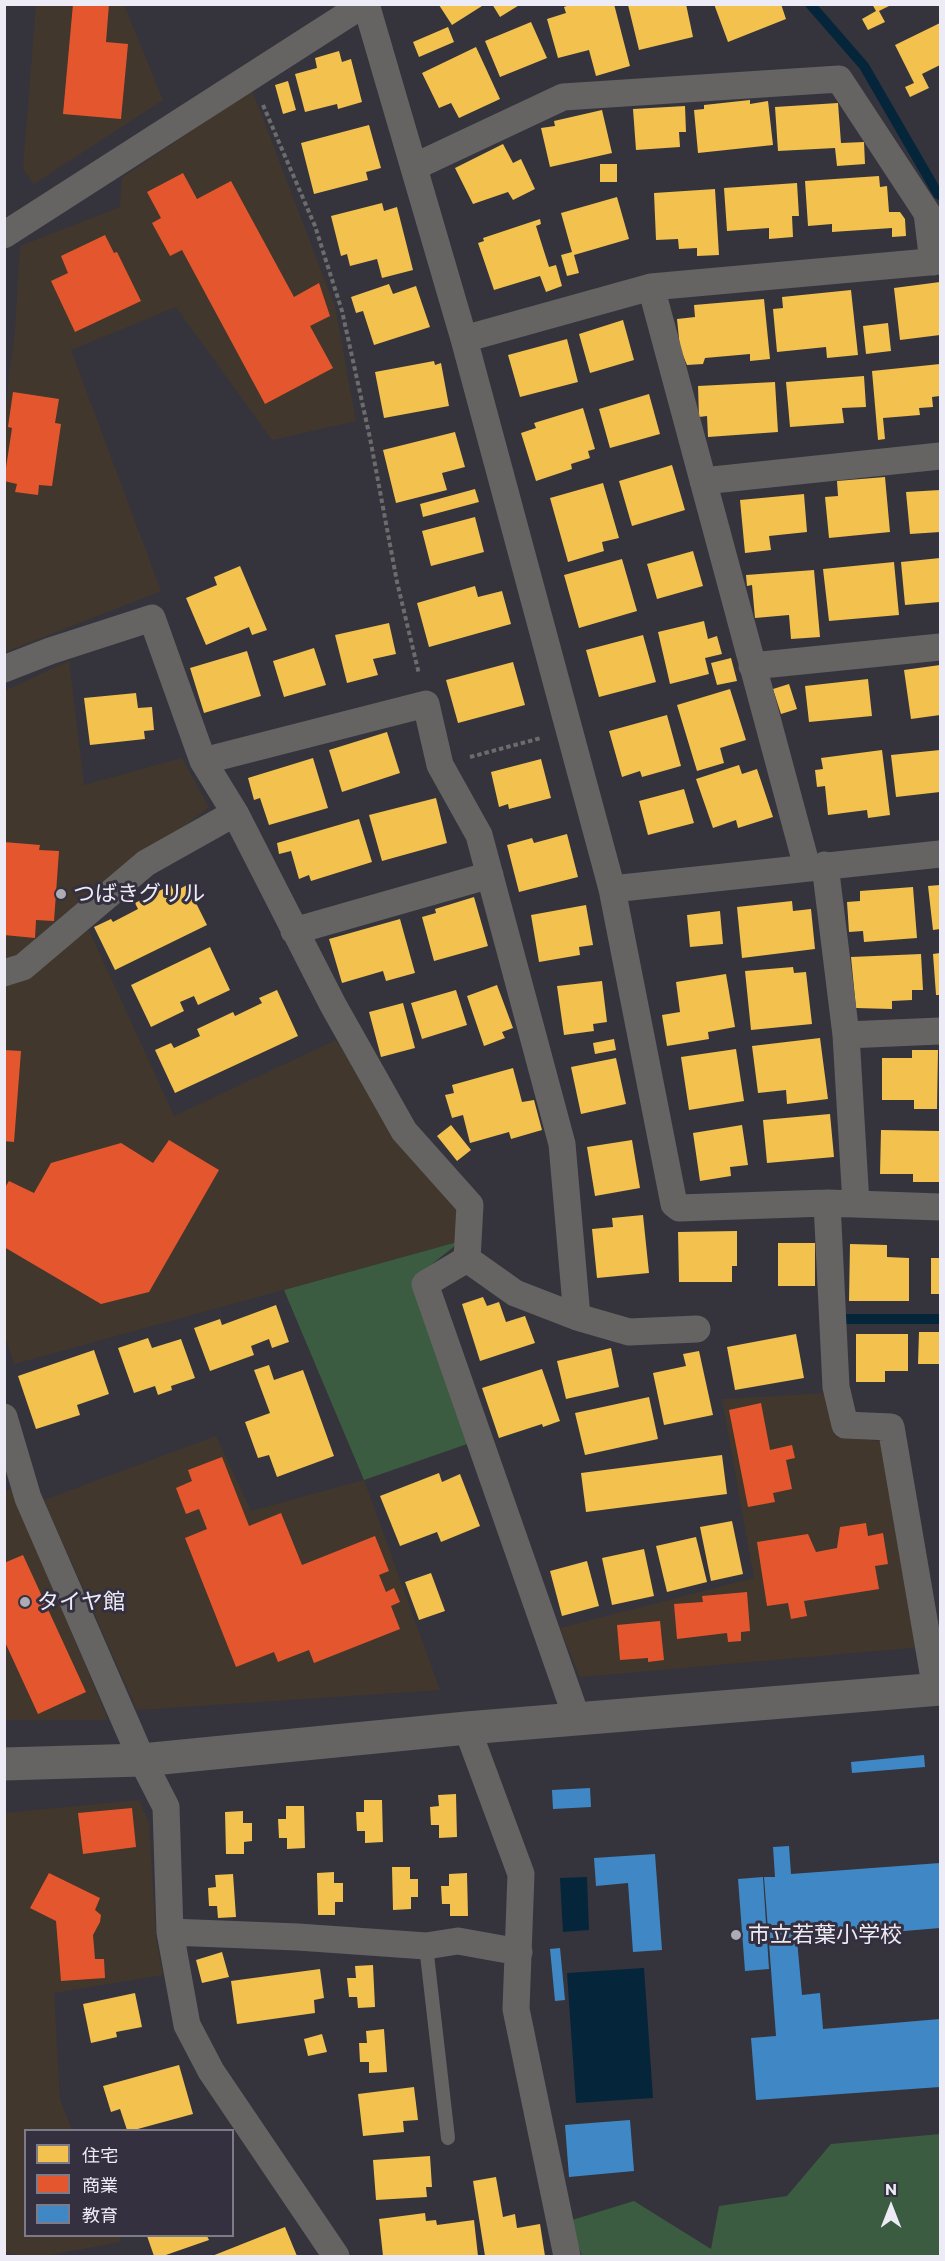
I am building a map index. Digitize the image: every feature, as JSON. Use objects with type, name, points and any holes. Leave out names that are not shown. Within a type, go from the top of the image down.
[{"type":"street","points":[[4,235],[365,4],[464,339],[612,889],[674,1204],[679,1208],[827,1203],[940,1207]]},
{"type":"street","points":[[414,167],[563,97],[839,79],[927,213],[937,261],[651,287],[464,339]]},
{"type":"street","points":[[651,287],[752,666],[816,866],[846,1035],[856,1204]]},
{"type":"street","points":[[703,481],[940,456]]},
{"type":"street","points":[[4,669],[50,651],[152,618],[203,760],[235,813],[333,1005],[404,1131],[470,1205],[467,1259]]},
{"type":"street","points":[[752,666],[940,647]]},
{"type":"street","points":[[203,760],[426,704],[440,765],[479,835],[561,1144],[577,1317]]},
{"type":"street","points":[[4,974],[22,967],[146,863],[235,813]]},
{"type":"street","points":[[612,889],[940,854]]},
{"type":"street","points":[[294,931],[490,876]]},
{"type":"street","points":[[846,1035],[940,1030]]},
{"type":"street","points":[[4,1764],[142,1760],[468,1728],[938,1690],[891,1427],[844,1425],[836,1387],[827,1203]]},
{"type":"street","points":[[467,1259],[515,1293],[577,1317],[629,1332],[698,1329]]},
{"type":"street","points":[[467,1259],[425,1284],[577,1719]]},
{"type":"street","points":[[4,1417],[28,1498],[142,1760],[166,1807],[170,1932],[187,2025],[211,2071],[336,2256]]},
{"type":"street","points":[[468,1728],[522,1874],[516,2009],[567,2256]]},
{"type":"street","points":[[170,1932],[426,1946],[458,1941],[519,1952]]},
{"type":"lane","points":[[426,1946],[448,2138]]},
{"type":"path","points":[[252,77],[315,226],[342,311],[370,438],[397,582],[426,704]]},
{"type":"path","points":[[440,765],[552,735]]},
{"type":"shaded area","points":[[36,5],[124,5],[163,100],[34,184],[23,169]]},
{"type":"shaded area","points":[[252,90],[335,307],[356,421],[272,440],[176,307],[71,350],[161,591],[5,652],[4,420],[15,331],[20,246],[120,207],[122,178]]},
{"type":"shaded area","points":[[69,661],[84,785],[182,758],[209,807],[13,959],[4,961],[4,691]]},
{"type":"shaded area","points":[[89,930],[174,1116],[336,1040],[387,1121],[455,1205],[461,1241],[14,1364],[4,1333],[4,986],[12,984]]},
{"type":"shaded area","points":[[829,1393],[835,1437],[887,1442],[921,1647],[580,1677],[560,1628],[754,1578],[722,1399]]},
{"type":"shaded area","points":[[216,1436],[251,1511],[364,1480],[440,1690],[137,1710],[44,1500]]},
{"type":"shaded area","points":[[12,1489],[108,1720],[5,1720],[4,1491]]},
{"type":"shaded area","points":[[139,1800],[149,1823],[156,1939],[163,1975],[54,1993],[60,2099],[72,2129],[24,2129],[24,2237],[120,2237],[120,2242],[44,2256],[24,2256],[5,2252],[5,1813]]},
{"type":"green space","points":[[461,1241],[412,1280],[470,1443],[364,1480],[284,1290]]},
{"type":"green space","points":[[940,2134],[940,2256],[582,2256],[569,2221],[634,2201],[711,2249],[719,2206],[787,2196],[831,2144]]},
{"type":"water","points":[[587,1877],[589,1930],[563,1932],[560,1878]]},
{"type":"water","points":[[644,1968],[653,2098],[576,2103],[567,1973]]},
{"type":"building: 住宅","points":[[492,4],[521,4],[500,17]]},
{"type":"building: 住宅","points":[[572,4],[614,4],[630,66],[596,76],[589,50],[558,58],[547,19],[566,13],[564,7]]},
{"type":"building: 住宅","points":[[686,4],[693,37],[639,50],[628,5]]},
{"type":"building: 住宅","points":[[714,4],[781,4],[786,19],[728,42]]},
{"type":"building: 住宅","points":[[872,4],[893,4],[879,11],[885,22],[868,30],[862,19],[876,11]]},
{"type":"building: 住宅","points":[[439,5],[481,5],[482,6],[452,25]]},
{"type":"building: 住宅","points":[[531,22],[547,58],[500,77],[485,41]]},
{"type":"building: 住宅","points":[[940,23],[940,65],[922,74],[929,88],[910,97],[905,87],[914,83],[895,45]]},
{"type":"building: 住宅","points":[[448,27],[454,42],[419,57],[413,42]]},
{"type":"building: 住宅","points":[[476,47],[500,99],[459,118],[451,103],[439,108],[422,73]]},
{"type":"building: 住宅","points":[[339,51],[342,62],[351,59],[362,102],[338,109],[337,104],[305,112],[295,74],[317,68],[315,58]]},
{"type":"building: 住宅","points":[[288,81],[296,110],[283,114],[275,85]]},
{"type":"building: 住宅","points":[[750,100],[750,104],[768,101],[773,145],[698,153],[694,110],[704,109],[704,105]]},
{"type":"building: 住宅","points":[[838,103],[841,143],[864,142],[865,164],[837,166],[835,148],[778,151],[775,107]]},
{"type":"building: 住宅","points":[[685,106],[686,132],[679,132],[680,147],[636,150],[633,109]]},
{"type":"building: 住宅","points":[[602,110],[612,153],[550,167],[541,128],[555,126],[554,121]]},
{"type":"building: 住宅","points":[[369,125],[381,168],[366,172],[368,180],[314,194],[301,143]]},
{"type":"building: 住宅","points":[[503,144],[513,163],[521,159],[535,189],[513,200],[508,192],[473,204],[455,168]]},
{"type":"building: 住宅","points":[[600,164],[617,164],[617,182],[600,182]]},
{"type":"building: 住宅","points":[[879,176],[880,187],[887,186],[889,212],[900,212],[905,219],[906,236],[892,237],[892,228],[832,232],[832,224],[808,226],[805,181]]},
{"type":"building: 住宅","points":[[797,183],[799,216],[792,216],[793,237],[769,239],[769,228],[727,231],[724,188]]},
{"type":"building: 住宅","points":[[715,189],[719,255],[697,256],[697,248],[679,249],[678,239],[656,240],[654,193]]},
{"type":"building: 住宅","points":[[617,197],[629,239],[574,255],[579,273],[567,276],[561,255],[572,252],[561,213]]},
{"type":"building: 住宅","points":[[382,203],[384,211],[397,207],[413,270],[382,278],[377,259],[350,266],[347,254],[341,256],[331,216]]},
{"type":"building: 住宅","points":[[540,219],[541,224],[536,226],[549,267],[556,265],[562,286],[546,292],[540,276],[494,290],[478,243],[484,241],[483,238]]},
{"type":"building: 住宅","points":[[940,282],[940,335],[900,340],[894,288]]},
{"type":"building: 住宅","points":[[389,284],[393,294],[416,286],[430,327],[374,345],[363,311],[356,313],[351,297]]},
{"type":"building: 住宅","points":[[851,290],[858,355],[827,358],[826,347],[777,352],[773,309],[783,308],[782,297]]},
{"type":"building: 住宅","points":[[764,299],[770,359],[750,361],[750,354],[705,358],[703,364],[687,365],[680,348],[677,319],[695,317],[694,305]]},
{"type":"building: 住宅","points":[[623,320],[634,360],[590,373],[579,334]]},
{"type":"building: 住宅","points":[[888,323],[891,351],[866,354],[863,326]]},
{"type":"building: 住宅","points":[[567,339],[578,382],[520,397],[508,355]]},
{"type":"building: 住宅","points":[[434,361],[435,365],[441,363],[449,406],[384,418],[375,372]]},
{"type":"building: 住宅","points":[[940,364],[940,396],[932,397],[933,407],[919,408],[920,415],[883,418],[885,439],[878,440],[872,371]]},
{"type":"building: 住宅","points":[[864,376],[866,407],[842,408],[844,423],[790,427],[786,382]]},
{"type":"building: 住宅","points":[[775,382],[778,432],[708,437],[707,416],[699,417],[698,386]]},
{"type":"building: 住宅","points":[[649,394],[660,434],[610,448],[599,409]]},
{"type":"building: 住宅","points":[[583,408],[595,449],[588,451],[590,458],[571,464],[572,469],[536,481],[521,433],[536,428],[534,423]]},
{"type":"building: 住宅","points":[[455,432],[465,467],[442,473],[447,490],[396,503],[383,450]]},
{"type":"building: 住宅","points":[[672,465],[685,510],[632,526],[619,481]]},
{"type":"building: 住宅","points":[[885,477],[890,532],[829,538],[825,497],[838,496],[837,481]]},
{"type":"building: 住宅","points":[[603,483],[619,538],[602,542],[604,551],[568,562],[550,498]]},
{"type":"building: 住宅","points":[[475,489],[479,502],[423,517],[420,504]]},
{"type":"building: 住宅","points":[[940,490],[940,532],[910,534],[906,492]]},
{"type":"building: 住宅","points":[[804,494],[807,532],[769,536],[771,550],[745,553],[740,500]]},
{"type":"building: 住宅","points":[[475,517],[484,552],[431,566],[422,531]]},
{"type":"building: 住宅","points":[[693,551],[703,586],[657,599],[647,564]]},
{"type":"building: 住宅","points":[[940,558],[940,602],[905,605],[901,562]]},
{"type":"building: 住宅","points":[[622,559],[637,611],[579,628],[564,575]]},
{"type":"building: 住宅","points":[[894,562],[899,615],[829,621],[823,569]]},
{"type":"building: 住宅","points":[[240,566],[267,630],[252,635],[249,627],[206,645],[186,598],[217,585],[214,577]]},
{"type":"building: 住宅","points":[[814,570],[820,637],[791,639],[789,615],[755,618],[752,585],[747,586],[746,575]]},
{"type":"building: 住宅","points":[[475,586],[478,597],[502,591],[511,624],[429,647],[417,603]]},
{"type":"building: 住宅","points":[[704,621],[708,639],[717,636],[722,654],[705,658],[709,674],[670,684],[658,632]]},
{"type":"building: 住宅","points":[[389,623],[396,654],[373,659],[378,675],[347,683],[335,635]]},
{"type":"building: 住宅","points":[[643,635],[656,682],[599,697],[586,650]]},
{"type":"building: 住宅","points":[[314,648],[326,685],[284,697],[273,661]]},
{"type":"building: 住宅","points":[[247,651],[261,696],[204,713],[190,668]]},
{"type":"building: 住宅","points":[[731,658],[737,681],[717,685],[711,663]]},
{"type":"building: 住宅","points":[[513,662],[525,705],[458,723],[446,680]]},
{"type":"building: 住宅","points":[[940,665],[940,715],[911,719],[904,670]]},
{"type":"building: 住宅","points":[[868,679],[872,716],[809,722],[805,686]]},
{"type":"building: 住宅","points":[[789,684],[797,709],[781,714],[773,689]]},
{"type":"building: 住宅","points":[[730,689],[746,740],[720,748],[724,763],[697,771],[677,705]]},
{"type":"building: 住宅","points":[[136,693],[138,708],[152,707],[154,730],[144,731],[145,739],[90,745],[84,698]]},
{"type":"building: 住宅","points":[[667,715],[681,766],[642,777],[640,771],[622,777],[609,731]]},
{"type":"building: 住宅","points":[[387,732],[400,773],[342,792],[329,750]]},
{"type":"building: 住宅","points":[[882,750],[890,815],[868,818],[867,810],[828,815],[825,786],[817,787],[815,770],[823,769],[821,758]]},
{"type":"building: 住宅","points":[[940,750],[940,792],[896,797],[891,755]]},
{"type":"building: 住宅","points":[[313,758],[328,808],[269,825],[260,798],[254,800],[248,778]]},
{"type":"building: 住宅","points":[[541,759],[551,798],[509,809],[508,804],[499,807],[491,772]]},
{"type":"building: 住宅","points":[[739,765],[742,774],[757,769],[773,817],[738,828],[736,820],[713,828],[696,779]]},
{"type":"building: 住宅","points":[[684,789],[694,823],[648,835],[639,801]]},
{"type":"building: 住宅","points":[[436,798],[447,843],[382,861],[369,815]]},
{"type":"building: 住宅","points":[[359,819],[372,862],[311,881],[309,875],[299,879],[291,851],[279,854],[277,843]]},
{"type":"building: 住宅","points":[[567,834],[578,877],[519,892],[507,845],[532,838],[534,843]]},
{"type":"building: 住宅","points":[[171,885],[174,892],[187,885],[207,925],[115,970],[94,927],[111,919],[113,922],[138,909],[135,903]]},
{"type":"building: 住宅","points":[[940,885],[940,929],[933,930],[928,886]]},
{"type":"building: 住宅","points":[[913,887],[917,938],[864,942],[863,931],[849,932],[847,902],[860,901],[860,891]]},
{"type":"building: 住宅","points":[[474,897],[488,946],[434,961],[422,917],[436,913],[435,909]]},
{"type":"building: 住宅","points":[[792,901],[793,911],[811,909],[815,949],[742,958],[737,907]]},
{"type":"building: 住宅","points":[[586,905],[593,945],[579,947],[580,955],[539,962],[531,915]]},
{"type":"building: 住宅","points":[[720,911],[723,944],[690,947],[687,915]]},
{"type":"building: 住宅","points":[[400,919],[415,973],[386,981],[383,971],[342,983],[329,939]]},
{"type":"building: 住宅","points":[[210,947],[230,990],[198,1005],[194,996],[180,1002],[184,1011],[151,1027],[131,985]]},
{"type":"building: 住宅","points":[[940,953],[940,995],[936,995],[933,954]]},
{"type":"building: 住宅","points":[[921,954],[923,990],[912,990],[912,1000],[892,1001],[892,1009],[856,1008],[851,957]]},
{"type":"building: 住宅","points":[[793,967],[794,973],[806,972],[812,1024],[751,1030],[745,971]]},
{"type":"building: 住宅","points":[[726,974],[735,1027],[708,1032],[709,1039],[667,1046],[662,1015],[680,1012],[676,982]]},
{"type":"building: 住宅","points":[[602,981],[607,1022],[593,1024],[594,1031],[564,1035],[557,986]]},
{"type":"building: 住宅","points":[[497,985],[513,1028],[502,1032],[505,1038],[484,1046],[467,996]]},
{"type":"building: 住宅","points":[[277,990],[298,1036],[175,1093],[155,1050],[171,1043],[174,1048],[200,1036],[197,1029],[233,1012],[235,1016],[262,1003],[259,998]]},
{"type":"building: 住宅","points":[[456,990],[467,1025],[422,1039],[411,1003]]},
{"type":"building: 住宅","points":[[403,1003],[415,1048],[381,1057],[369,1012]]},
{"type":"building: 住宅","points":[[820,1038],[828,1099],[787,1104],[786,1090],[758,1093],[752,1046]]},
{"type":"building: 住宅","points":[[614,1039],[616,1050],[595,1054],[593,1043]]},
{"type":"building: 住宅","points":[[736,1049],[744,1101],[689,1110],[681,1057]]},
{"type":"building: 住宅","points":[[912,1050],[938,1050],[937,1109],[914,1109],[914,1100],[882,1100],[882,1058],[912,1058]]},
{"type":"building: 住宅","points":[[616,1058],[626,1104],[581,1114],[571,1067]]},
{"type":"building: 住宅","points":[[513,1068],[522,1102],[534,1100],[542,1130],[511,1139],[509,1132],[470,1143],[463,1115],[452,1118],[445,1095],[454,1093],[452,1085]]},
{"type":"building: 住宅","points":[[830,1114],[834,1157],[767,1163],[763,1120]]},
{"type":"building: 住宅","points":[[451,1125],[471,1150],[457,1161],[437,1136]]},
{"type":"building: 住宅","points":[[742,1125],[748,1165],[730,1167],[731,1176],[700,1181],[693,1133]]},
{"type":"building: 住宅","points":[[881,1130],[940,1131],[940,1182],[913,1182],[913,1174],[880,1174]]},
{"type":"building: 住宅","points":[[632,1140],[640,1188],[595,1196],[587,1147]]},
{"type":"building: 住宅","points":[[643,1215],[649,1273],[597,1278],[592,1229],[613,1227],[612,1218]]},
{"type":"building: 住宅","points":[[737,1231],[737,1266],[732,1266],[732,1282],[679,1282],[678,1232]]},
{"type":"building: 住宅","points":[[778,1243],[815,1243],[815,1286],[778,1286]]},
{"type":"building: 住宅","points":[[850,1244],[887,1245],[887,1257],[909,1258],[909,1301],[849,1301]]},
{"type":"building: 住宅","points":[[931,1258],[940,1258],[940,1294],[931,1294]]},
{"type":"building: 住宅","points":[[483,1297],[487,1306],[499,1302],[506,1322],[525,1316],[535,1343],[480,1361],[462,1304]]},
{"type":"building: 住宅","points":[[276,1305],[289,1342],[272,1348],[269,1339],[251,1346],[254,1355],[210,1371],[194,1328],[220,1319],[222,1325]]},
{"type":"building: 住宅","points":[[919,1332],[940,1332],[940,1364],[918,1364]]},
{"type":"building: 住宅","points":[[796,1334],[804,1378],[735,1390],[727,1347]]},
{"type":"building: 住宅","points":[[856,1334],[908,1334],[908,1371],[885,1371],[885,1382],[856,1382]]},
{"type":"building: 住宅","points":[[148,1338],[152,1348],[181,1339],[195,1378],[171,1386],[172,1390],[158,1395],[155,1386],[134,1393],[118,1348]]},
{"type":"building: 住宅","points":[[611,1348],[619,1387],[566,1399],[557,1361]]},
{"type":"building: 住宅","points":[[94,1350],[109,1394],[77,1405],[80,1415],[36,1429],[18,1376]]},
{"type":"building: 住宅","points":[[699,1351],[713,1415],[664,1425],[653,1373],[686,1366],[683,1354]]},
{"type":"building: 住宅","points":[[269,1365],[274,1380],[303,1370],[334,1456],[277,1477],[269,1455],[258,1458],[245,1422],[270,1413],[254,1370]]},
{"type":"building: 住宅","points":[[542,1369],[560,1421],[543,1427],[542,1424],[499,1438],[482,1388]]},
{"type":"building: 住宅","points":[[649,1397],[658,1439],[585,1455],[575,1413]]},
{"type":"building: 住宅","points":[[722,1455],[727,1494],[586,1512],[581,1473]]},
{"type":"building: 住宅","points":[[439,1473],[442,1482],[460,1474],[480,1526],[441,1542],[437,1532],[400,1546],[380,1496]]},
{"type":"building: 住宅","points":[[732,1521],[743,1574],[711,1581],[700,1527]]},
{"type":"building: 住宅","points":[[696,1537],[707,1582],[667,1592],[656,1546]]},
{"type":"building: 住宅","points":[[644,1549],[654,1596],[612,1605],[602,1558]]},
{"type":"building: 住宅","points":[[587,1561],[599,1606],[562,1616],[550,1571]]},
{"type":"building: 住宅","points":[[431,1573],[445,1611],[419,1620],[405,1582]]},
{"type":"building: 住宅","points":[[456,1794],[457,1837],[439,1838],[439,1825],[431,1825],[430,1807],[439,1806],[438,1795]]},
{"type":"building: 住宅","points":[[364,1800],[382,1800],[383,1842],[365,1843],[365,1831],[357,1831],[356,1812],[364,1812]]},
{"type":"building: 住宅","points":[[286,1806],[304,1806],[305,1848],[287,1849],[287,1838],[279,1838],[278,1819],[286,1819]]},
{"type":"building: 住宅","points":[[243,1811],[243,1823],[252,1823],[252,1841],[244,1842],[244,1854],[226,1854],[225,1812]]},
{"type":"building: 住宅","points":[[392,1867],[410,1867],[410,1879],[418,1879],[418,1897],[411,1897],[411,1909],[393,1910]]},
{"type":"building: 住宅","points":[[334,1872],[334,1883],[343,1883],[343,1902],[335,1902],[335,1915],[318,1915],[317,1873]]},
{"type":"building: 住宅","points":[[467,1873],[468,1916],[450,1916],[450,1904],[442,1904],[441,1886],[449,1886],[449,1874]]},
{"type":"building: 住宅","points":[[233,1874],[236,1917],[218,1918],[217,1906],[209,1906],[208,1888],[216,1887],[215,1875]]},
{"type":"building: 住宅","points":[[222,1952],[229,1977],[202,1983],[196,1960]]},
{"type":"building: 住宅","points":[[373,1965],[375,2007],[358,2008],[357,1997],[349,1997],[347,1978],[356,1978],[355,1966]]},
{"type":"building: 住宅","points":[[320,1969],[324,1998],[314,2000],[315,2013],[237,2024],[231,1981]]},
{"type":"building: 住宅","points":[[135,1993],[142,2027],[116,2032],[117,2037],[91,2043],[83,2004]]},
{"type":"building: 住宅","points":[[384,2029],[387,2072],[369,2073],[369,2062],[360,2062],[359,2043],[367,2043],[366,2031]]},
{"type":"building: 住宅","points":[[322,2034],[327,2052],[308,2056],[304,2039]]},
{"type":"building: 住宅","points":[[179,2065],[193,2114],[138,2129],[127,2129],[120,2109],[111,2112],[103,2086]]},
{"type":"building: 住宅","points":[[414,2087],[418,2120],[403,2121],[404,2132],[363,2136],[358,2094]]},
{"type":"building: 住宅","points":[[430,2156],[432,2187],[426,2187],[427,2197],[376,2200],[373,2160]]},
{"type":"building: 住宅","points":[[496,2177],[503,2217],[515,2214],[517,2228],[540,2224],[545,2256],[485,2256],[473,2181]]},
{"type":"building: 住宅","points":[[425,2213],[426,2221],[436,2220],[437,2225],[474,2220],[478,2256],[383,2256],[379,2219]]},
{"type":"building: 住宅","points":[[285,2227],[297,2256],[212,2256]]},
{"type":"building: 住宅","points":[[147,2237],[208,2237],[209,2240],[163,2256],[154,2256]]},
{"type":"building: 商業","points":[[73,4],[109,4],[106,42],[128,44],[121,119],[63,114]]},
{"type":"building: 商業","points":[[183,173],[197,199],[231,181],[294,297],[319,283],[330,316],[310,326],[333,368],[265,404],[182,250],[170,256],[152,223],[161,218],[147,192]]},
{"type":"building: 商業","points":[[105,235],[114,253],[117,252],[141,301],[75,332],[51,281],[68,273],[61,256]]},
{"type":"building: 商業","points":[[13,392],[59,399],[55,423],[61,424],[52,486],[39,485],[38,495],[15,492],[17,484],[4,481],[12,428],[8,427]]},
{"type":"building: 商業","points":[[4,842],[40,845],[39,850],[59,851],[54,921],[36,920],[35,938],[4,935]]},
{"type":"building: 商業","points":[[4,1050],[21,1051],[14,1142],[4,1141]]},
{"type":"building: 商業","points":[[169,1140],[219,1170],[149,1292],[101,1304],[4,1247],[4,1189],[9,1181],[34,1193],[51,1163],[121,1143],[153,1163]]},
{"type":"building: 商業","points":[[761,1403],[770,1450],[792,1445],[795,1458],[786,1460],[792,1489],[773,1493],[775,1502],[748,1507],[729,1410]]},
{"type":"building: 商業","points":[[222,1457],[249,1526],[281,1513],[302,1565],[375,1536],[389,1571],[379,1575],[386,1592],[394,1588],[400,1602],[391,1606],[400,1629],[314,1663],[309,1650],[278,1662],[274,1652],[236,1667],[185,1538],[207,1529],[199,1509],[186,1514],[176,1488],[192,1481],[188,1470]]},
{"type":"building: 商業","points":[[866,1523],[868,1536],[883,1533],[888,1564],[875,1566],[879,1589],[804,1601],[807,1616],[791,1619],[788,1603],[767,1606],[757,1542],[808,1534],[816,1552],[837,1548],[840,1527]]},
{"type":"building: 商業","name":"タイヤ館","points":[[23,1555],[86,1692],[38,1714],[4,1640],[4,1563]]},
{"type":"building: 商業","points":[[747,1592],[750,1631],[741,1632],[741,1641],[728,1642],[727,1633],[677,1639],[674,1604],[703,1602],[702,1596]]},
{"type":"building: 商業","points":[[660,1621],[664,1660],[648,1662],[648,1658],[620,1660],[617,1625]]},
{"type":"building: 商業","points":[[132,1808],[136,1847],[83,1854],[78,1813]]},
{"type":"building: 商業","points":[[49,1873],[100,1898],[95,1910],[101,1915],[100,1922],[93,1935],[95,1959],[104,1959],[105,1978],[61,1981],[56,1921],[30,1908]]},
{"type":"building: 教育","points":[[924,1755],[925,1767],[852,1773],[851,1762]]},
{"type":"building: 教育","points":[[590,1788],[591,1807],[553,1809],[552,1790]]},
{"type":"building: 教育","points":[[789,1846],[791,1874],[940,1863],[940,1928],[797,1940],[802,1995],[820,1993],[823,2029],[940,2019],[940,2087],[756,2100],[751,2038],[776,2036],[764,1877],[775,1877],[773,1847]]},
{"type":"building: 教育","points":[[655,1854],[662,1950],[633,1952],[628,1883],[596,1886],[594,1858]]},
{"type":"building: 教育","points":[[763,1877],[769,1969],[745,1971],[738,1879]]},
{"type":"building: 教育","points":[[560,1948],[565,2000],[555,2001],[550,1949]]},
{"type":"building: 教育","points":[[630,2120],[634,2171],[569,2177],[565,2125]]},
{"type":"waterway","points":[[810,4],[864,66],[940,195]]},
{"type":"waterway","points":[[847,1319],[940,1319]]},
{"type":"place","name":"つばきグリル","points":[[61,894]]},
{"type":"place","name":"タイヤ館","points":[[25,1602]]},
{"type":"place","name":"市立若葉小学校","points":[[736,1935]]}]
